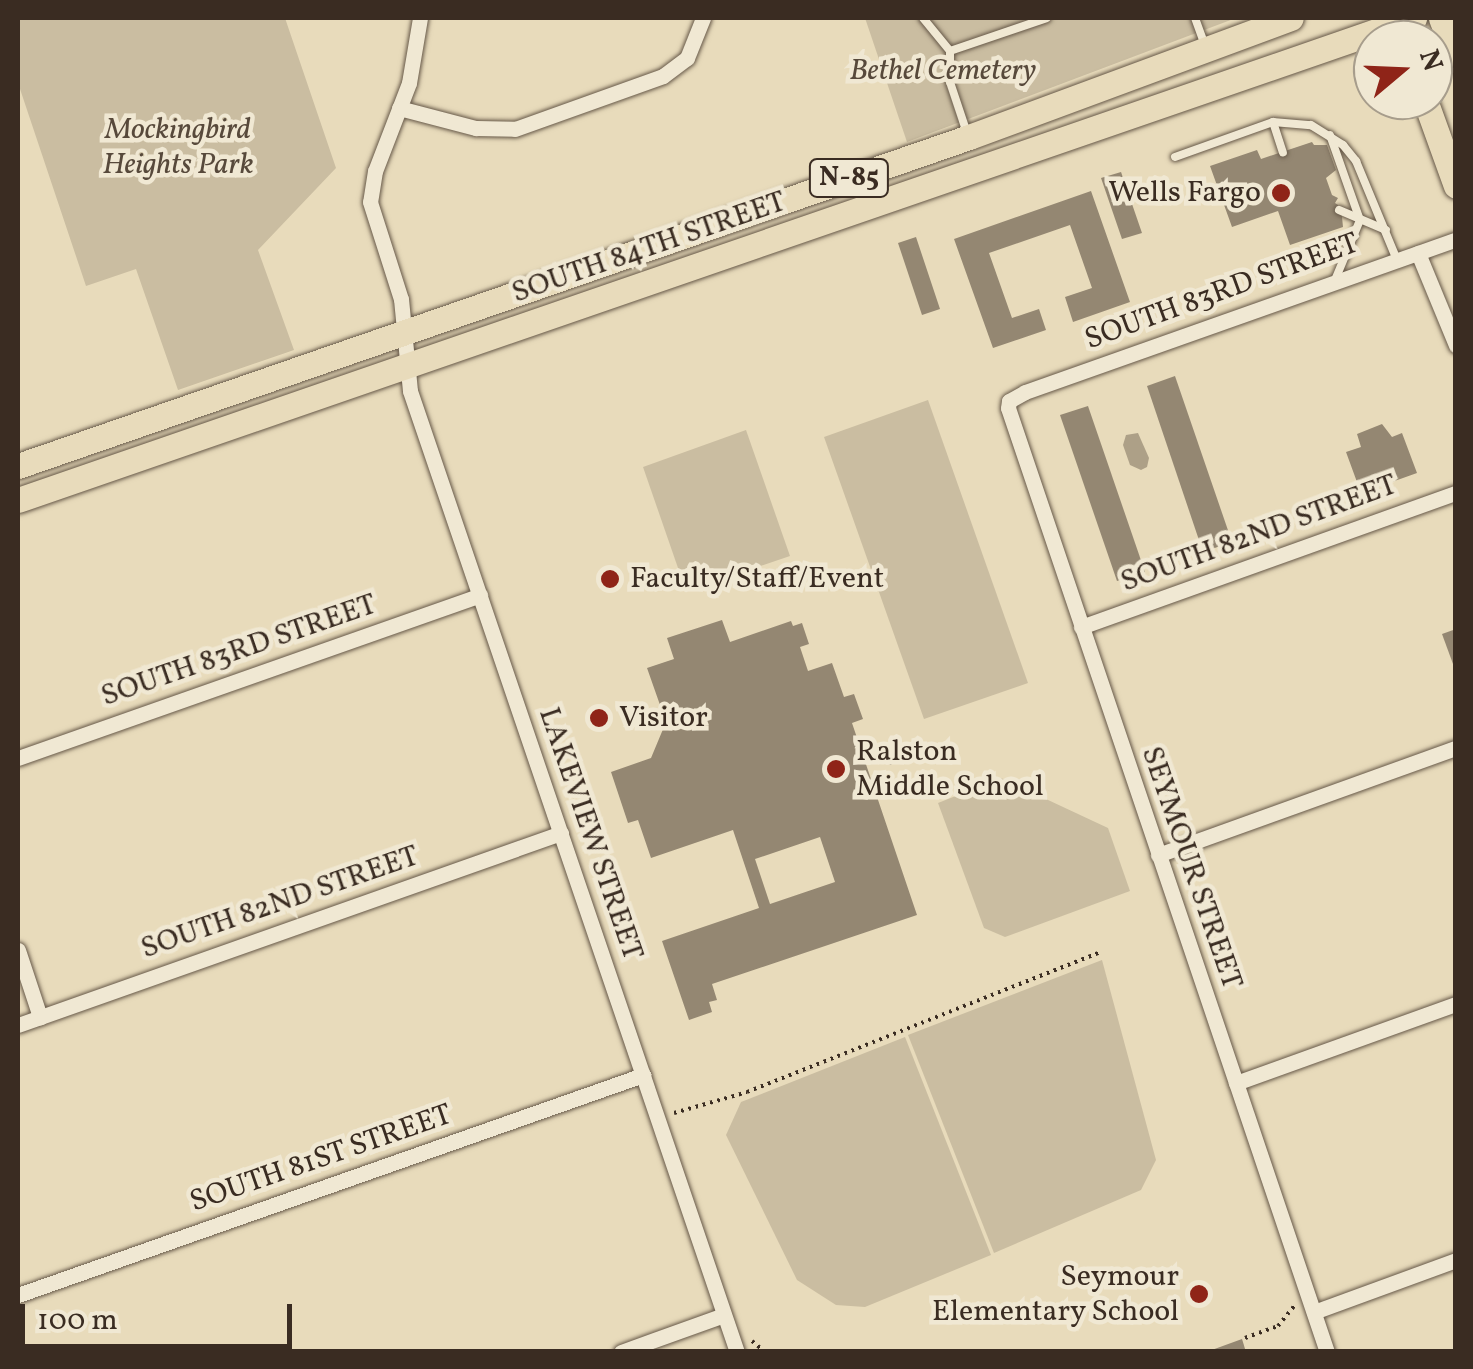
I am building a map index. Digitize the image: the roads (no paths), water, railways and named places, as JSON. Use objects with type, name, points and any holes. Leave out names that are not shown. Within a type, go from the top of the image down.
[{"type":"main road","name":"SOUTH 84TH STREET","points":[[18,466],[969,137],[1291,18]]},
{"type":"main road","points":[[1442,18],[1456,58]]},
{"type":"main road","name":"SOUTH 84TH STREET","points":[[18,500],[1353,42]]},
{"type":"main road","points":[[1432,120],[1456,186]]},
{"type":"street","name":"LAKEVIEW STREET","points":[[420,18],[415,59],[375,171],[370,202],[401,299],[410,392],[737,1352]]},
{"type":"street","points":[[399,108],[476,128],[516,129],[663,76],[686,58],[703,18]]},
{"type":"street","name":"SOUTH 83RD STREET","points":[[1010,401],[1456,239]]},
{"type":"street","points":[[1418,252],[1456,345]]},
{"type":"street","name":"SEYMOUR STREET","points":[[1010,401],[1009,418],[1327,1352]]},
{"type":"street","name":"SOUTH 82ND STREET","points":[[1081,627],[1456,493]]},
{"type":"street","name":"SOUTH 83RD STREET","points":[[18,758],[480,595]]},
{"type":"street","points":[[1158,855],[1456,748]]},
{"type":"street","name":"SOUTH 82ND STREET","points":[[18,1025],[561,834]]},
{"type":"street","points":[[18,950],[40,1017]]},
{"type":"street","points":[[1236,1083],[1456,1004]]},
{"type":"street","name":"SOUTH 81ST STREET","points":[[18,1296],[643,1076]]},
{"type":"street","points":[[1314,1312],[1456,1260]]},
{"type":"street","points":[[621,1352],[642,1348],[724,1315]]},
{"type":"lane","points":[[923,18],[950,51],[950,82],[969,137]]},
{"type":"lane","points":[[950,51],[1047,18]]},
{"type":"lane","points":[[1195,18],[1206,50]]},
{"type":"lane","points":[[1272,122],[1283,152]]},
{"type":"lane","points":[[1175,157],[1272,122],[1299,122],[1330,135],[1356,161],[1397,260]]},
{"type":"lane","points":[[1330,135],[1360,220],[1334,281]]},
{"type":"lane","points":[[1339,210],[1386,230]]},
{"type":"place","name":"Wells Fargo","points":[[1281,193]]},
{"type":"place","name":"Faculty/Staff/Event","points":[[610,579]]},
{"type":"place","name":"Visitor","points":[[599,718]]},
{"type":"place","name":"Ralston Middle School","points":[[836,769]]},
{"type":"place","name":"Seymour Elementary School","points":[[1199,1294]]},
{"type":"park label","name":"Bethel Cemetery","points":[[943,71]]},
{"type":"park label","name":"Mockingbird Heights Park","points":[[178,147]]}]
